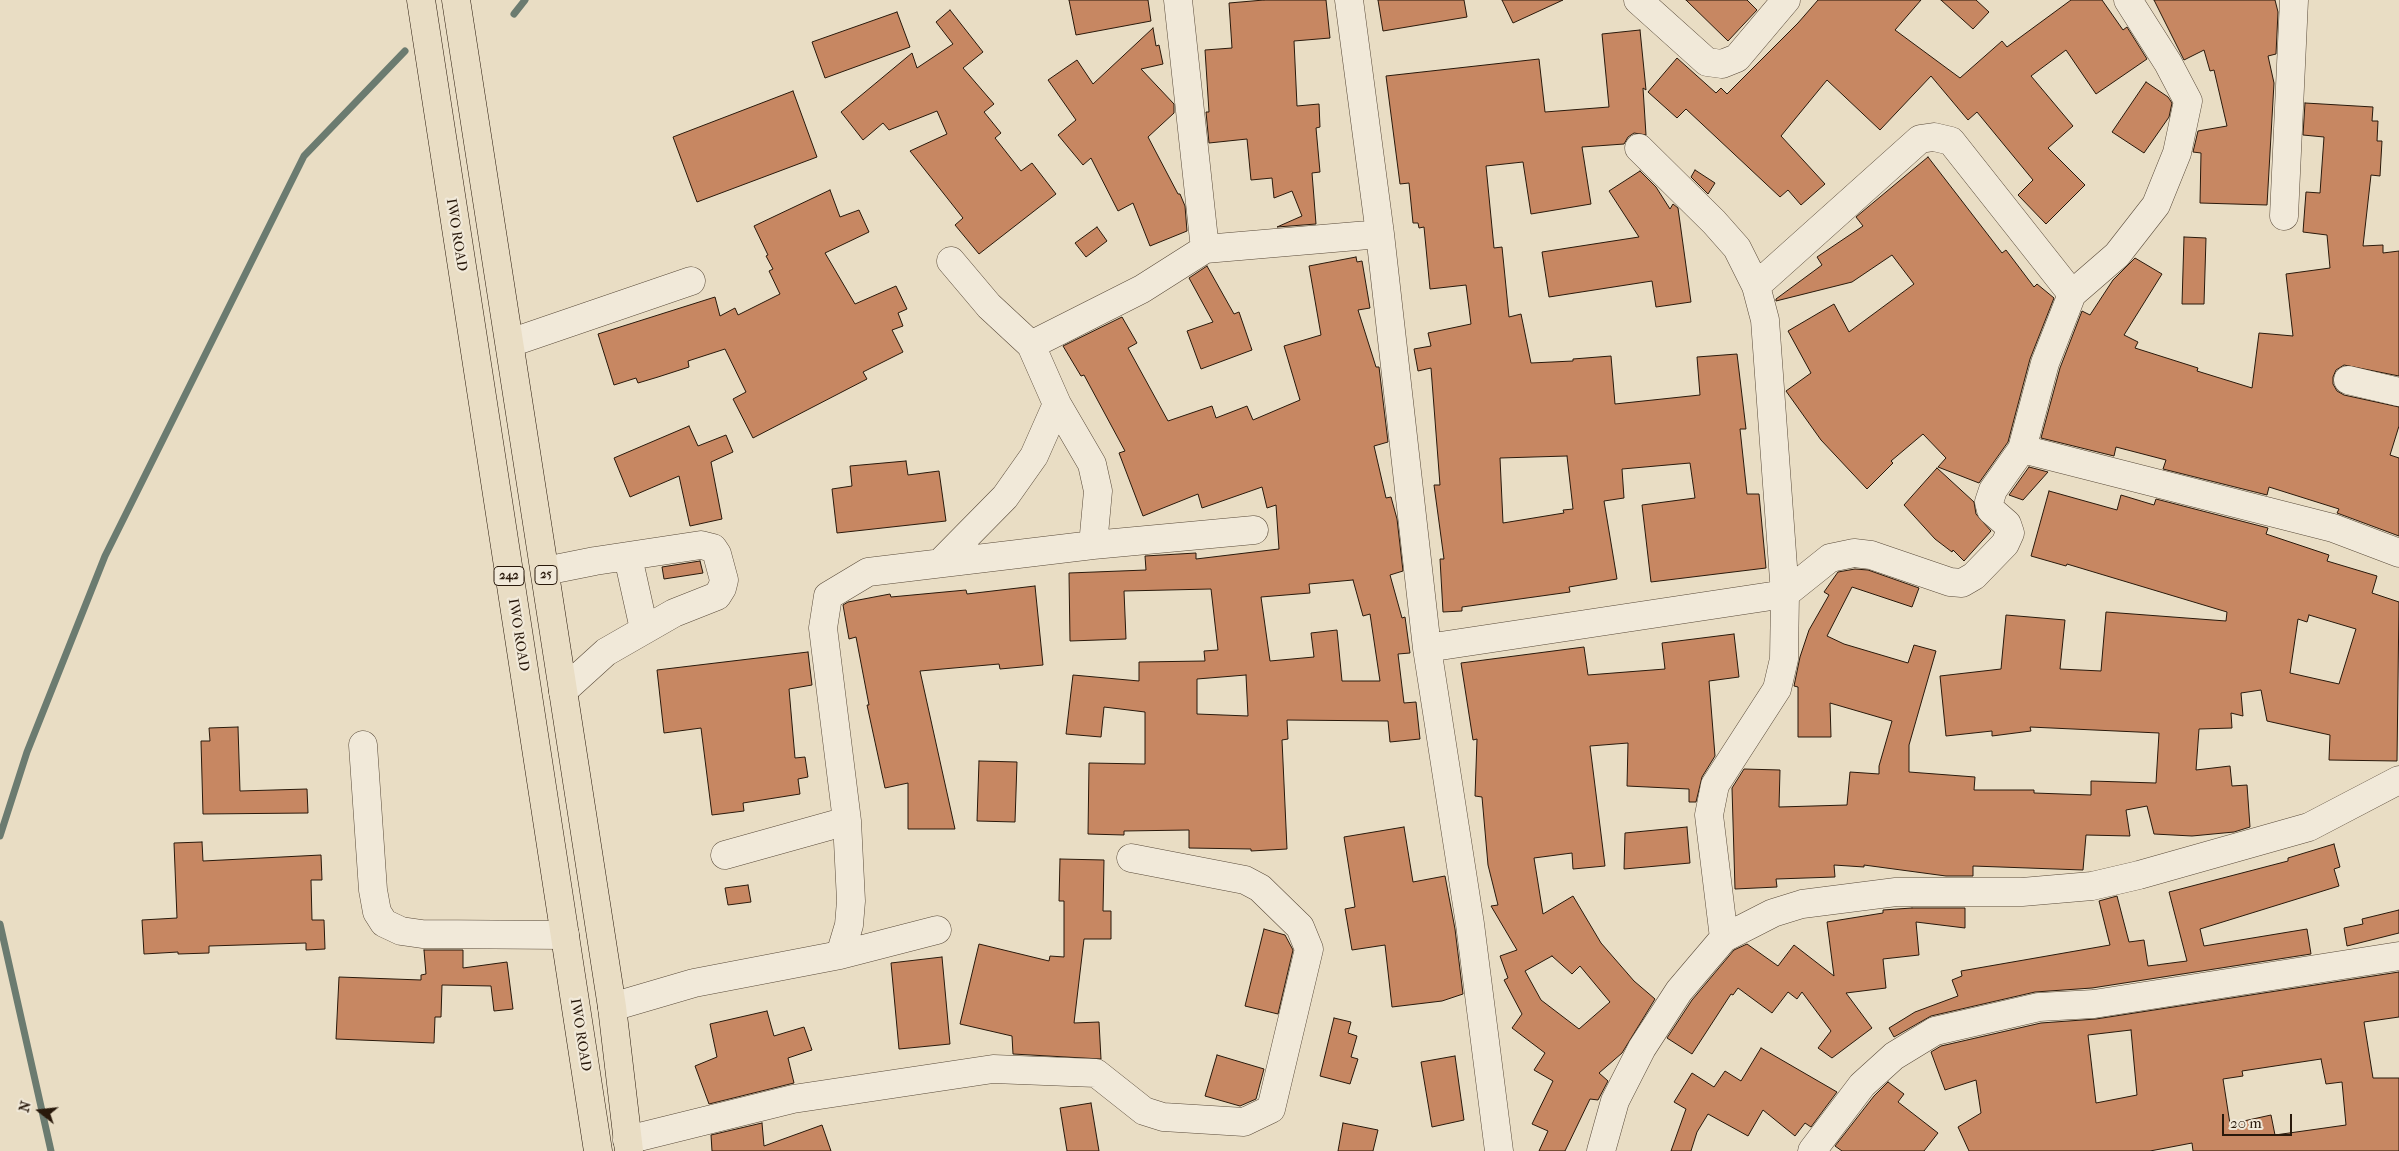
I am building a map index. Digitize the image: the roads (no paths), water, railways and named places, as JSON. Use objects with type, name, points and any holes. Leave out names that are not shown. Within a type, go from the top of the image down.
[{"type":"main road","name":"IWO ROAD","points":[[421,0],[598,1151]]},
{"type":"main road","name":"25","points":[[456,0],[612,1007],[628,1145]]},
{"type":"main road","points":[[549,836],[585,830]]},
{"type":"street","points":[[1178,0],[1205,249]]},
{"type":"street","points":[[1349,0],[1380,234],[1427,648],[1470,924],[1499,1151]]},
{"type":"street","points":[[1638,0],[1707,62],[1722,64],[1737,58],[1786,0]]},
{"type":"street","points":[[1427,648],[1785,594],[1830,558],[1854,554],[1871,555],[1950,582],[1962,583],[1974,576],[2005,544],[2010,533],[2007,524],[1991,510],[1989,502],[1994,490],[2022,449],[2045,362],[2072,294],[2117,255],[2156,205],[2177,153],[2188,101],[2168,63],[2128,0]]},
{"type":"street","points":[[2284,216],[2294,0]]},
{"type":"street","points":[[1756,286],[1920,140],[1934,137],[1952,141],[2072,294]]},
{"type":"street","points":[[1639,148],[1714,222],[1737,248],[1756,286],[1764,320],[1785,594],[1784,659],[1777,689],[1715,785],[1709,815],[1724,938]]},
{"type":"street","points":[[1031,345],[1142,289],[1205,249],[1380,234]]},
{"type":"street","points":[[951,261],[989,306],[1031,345],[1057,404],[1092,464],[1098,491],[1093,545]]},
{"type":"street","points":[[510,343],[691,281]]},
{"type":"street","points":[[2348,380],[2399,392]]},
{"type":"street","points":[[940,563],[1005,497],[1034,456],[1057,404]]},
{"type":"street","points":[[2022,449],[2333,528],[2399,553]]},
{"type":"street","points":[[840,955],[849,926],[851,900],[846,821],[823,628],[828,596],[868,572],[1093,545],[1254,530]]},
{"type":"street","points":[[545,571],[595,561],[701,545],[713,548],[717,554],[724,580],[717,596],[674,613],[606,652],[563,691]]},
{"type":"street","points":[[628,557],[644,629]]},
{"type":"street","points":[[363,746],[373,890],[377,912],[384,923],[401,931],[422,934],[565,935]]},
{"type":"street","points":[[1601,1151],[1615,1100],[1642,1048],[1679,991],[1724,938],[1773,913],[1802,904],[1896,892],[2022,892],[2092,886],[2309,827],[2399,780]]},
{"type":"street","points":[[725,854],[846,821]]},
{"type":"street","points":[[628,1145],[793,1099],[992,1069],[1096,1073],[1144,1111],[1163,1117],[1244,1122],[1271,1109],[1309,949],[1300,927],[1260,888],[1245,880],[1131,858]]},
{"type":"street","points":[[612,1007],[694,983],[840,955],[937,930]]},
{"type":"street","points":[[1812,1151],[1862,1085],[1894,1056],[1934,1031],[2038,1007],[2094,1004],[2399,956]]},
{"type":"waterway","points":[[514,14],[525,0]]},
{"type":"waterway","points":[[0,836],[27,752],[105,556],[304,156],[405,51]]},
{"type":"waterway","points":[[0,924],[51,1151]]}]
